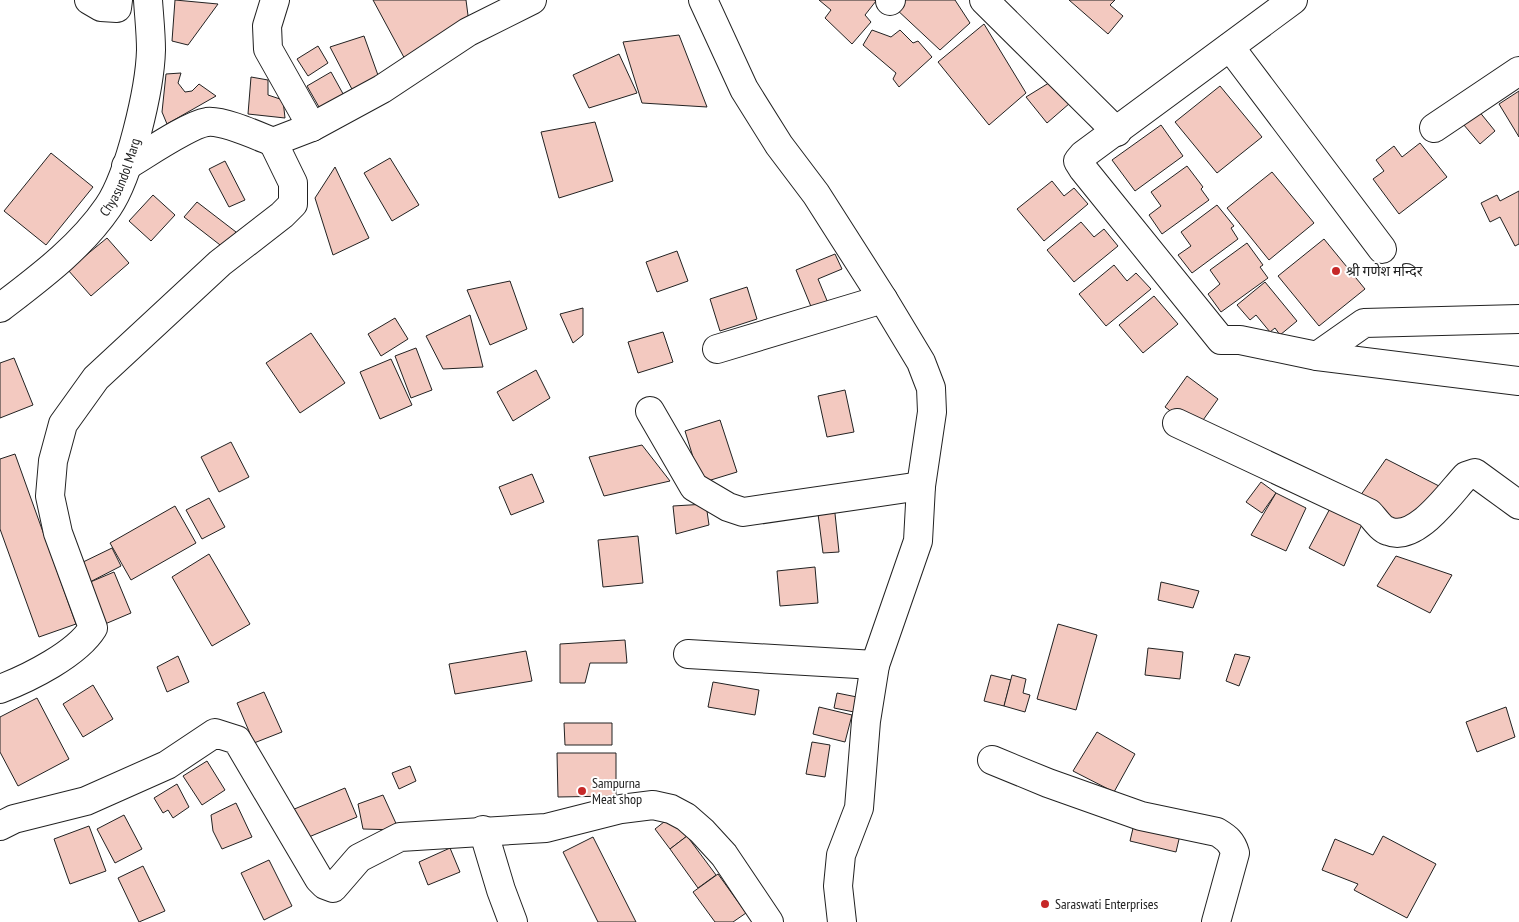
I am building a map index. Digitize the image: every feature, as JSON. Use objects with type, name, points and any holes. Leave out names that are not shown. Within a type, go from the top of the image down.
[{"type":"street","points":[[89,0],[101,7],[117,8],[118,0]]},
{"type":"street","name":"Chyasundol Marg","points":[[0,308],[52,269],[86,234],[109,206],[126,166],[147,86],[151,49],[148,0]]},
{"type":"street","points":[[275,0],[267,26],[268,49],[312,127]]},
{"type":"street","points":[[273,142],[312,127],[382,89],[468,32],[532,0]]},
{"type":"street","points":[[703,0],[744,89],[779,145],[816,194],[883,299],[921,362],[931,388],[932,412],[921,486],[918,541],[875,665],[866,721],[859,808],[841,855],[838,886],[842,922]]},
{"type":"street","points":[[984,0],[1117,132]]},
{"type":"street","points":[[1293,0],[1078,161],[1214,334],[1221,340],[1240,340],[1317,356],[1519,380]]},
{"type":"street","points":[[1230,47],[1382,249]]},
{"type":"street","points":[[1434,128],[1519,71]]},
{"type":"street","points":[[0,689],[66,656],[87,639],[93,628],[58,534],[50,496],[53,461],[63,424],[96,378],[220,263],[282,215],[293,204],[293,183],[273,142],[236,127],[208,122],[174,138],[126,166]]},
{"type":"street","points":[[717,349],[883,299]]},
{"type":"street","points":[[1317,356],[1364,323],[1519,319]]},
{"type":"street","points":[[650,411],[694,486],[728,507],[743,512],[921,486]]},
{"type":"street","points":[[1177,423],[1368,513],[1387,531],[1402,534],[1417,528],[1466,476],[1475,472],[1519,505]]},
{"type":"street","points":[[688,654],[875,665]]},
{"type":"street","points":[[0,826],[14,819],[86,801],[168,765],[215,732],[237,740],[325,885],[333,888],[359,858],[400,837],[483,830],[546,828],[621,809],[653,805],[686,817],[702,830],[724,855],[769,922]]},
{"type":"street","points":[[992,760],[1048,783],[1141,816],[1217,832],[1225,836],[1233,843],[1235,853],[1216,922]]},
{"type":"street","points":[[483,830],[513,922]]},
{"type":"building","points":[[175,0],[218,4],[188,45],[172,41]]},
{"type":"building","points":[[373,0],[466,0],[469,23],[407,63]]},
{"type":"building","points":[[819,0],[876,1],[865,15],[871,22],[852,44],[825,18],[831,10]]},
{"type":"building","points":[[902,0],[955,0],[970,23],[940,50],[895,8]]},
{"type":"building","points":[[1069,0],[1115,0],[1110,5],[1123,16],[1108,34]]},
{"type":"building","points":[[984,24],[1026,93],[989,125],[938,62]]},
{"type":"building","points":[[872,30],[891,37],[900,30],[913,43],[918,41],[932,57],[899,87],[893,79],[896,73],[863,45]]},
{"type":"building","points":[[679,35],[707,107],[642,103],[623,42]]},
{"type":"building","points":[[364,36],[379,78],[355,95],[330,47]]},
{"type":"building","points":[[318,46],[328,63],[308,76],[297,59]]},
{"type":"building","points":[[619,54],[637,93],[589,108],[573,75]]},
{"type":"building","points":[[331,72],[347,101],[323,114],[307,86]]},
{"type":"building","points":[[181,73],[178,83],[185,92],[192,91],[199,84],[216,96],[167,124],[162,112],[166,74]]},
{"type":"building","points":[[251,77],[268,80],[268,95],[283,100],[285,118],[248,114]]},
{"type":"building","points":[[1052,81],[1070,103],[1047,123],[1026,97]]},
{"type":"building","points":[[1220,86],[1262,137],[1217,173],[1175,122]]},
{"type":"building","points":[[1519,91],[1519,137],[1499,104]]},
{"type":"building","points":[[1474,105],[1495,131],[1480,144],[1458,118]]},
{"type":"building","points":[[595,122],[613,181],[559,198],[541,132]]},
{"type":"building","points":[[1161,125],[1183,156],[1135,191],[1112,160]]},
{"type":"building","points":[[1420,143],[1447,177],[1399,214],[1373,179],[1384,171],[1376,160],[1394,146],[1402,157]]},
{"type":"building","points":[[51,153],[93,187],[46,245],[4,211]]},
{"type":"building","points":[[390,158],[419,205],[392,221],[364,173]]},
{"type":"building","points":[[225,161],[245,200],[229,207],[209,169]]},
{"type":"building","points":[[1187,166],[1203,187],[1201,189],[1209,200],[1162,234],[1149,215],[1161,206],[1151,192]]},
{"type":"building","points":[[335,167],[369,238],[333,255],[315,198]]},
{"type":"building","points":[[1272,172],[1314,223],[1269,260],[1227,208]]},
{"type":"building","points":[[1052,181],[1064,196],[1074,188],[1088,204],[1044,241],[1017,209]]},
{"type":"building","points":[[1519,191],[1519,244],[1515,246],[1500,217],[1490,222],[1481,203],[1497,195],[1500,201]]},
{"type":"building","points":[[153,195],[175,215],[151,241],[129,221]]},
{"type":"building","points":[[197,202],[236,232],[224,248],[184,217]]},
{"type":"building","points":[[1217,205],[1234,226],[1231,228],[1238,239],[1192,273],[1178,255],[1191,246],[1181,232]]},
{"type":"building","points":[[1081,222],[1094,237],[1104,229],[1118,246],[1074,282],[1047,250]]},
{"type":"building","points":[[107,238],[129,263],[91,296],[68,270]]},
{"type":"building","points":[[1324,239],[1365,289],[1319,326],[1278,276]]},
{"type":"building","points":[[1247,243],[1263,265],[1260,267],[1268,278],[1221,312],[1208,294],[1220,284],[1210,270]]},
{"type":"building","points":[[677,251],[688,281],[657,292],[646,262]]},
{"type":"building","points":[[835,254],[842,269],[818,279],[828,303],[812,309],[796,270]]},
{"type":"building","points":[[1114,265],[1127,281],[1136,273],[1151,289],[1106,326],[1079,294]]},
{"type":"building","points":[[510,281],[527,329],[490,345],[467,290]]},
{"type":"building","points":[[1265,282],[1297,321],[1280,335],[1275,328],[1270,332],[1256,315],[1250,320],[1237,305]]},
{"type":"building","points":[[747,287],[757,319],[720,331],[710,299]]},
{"type":"building","points":[[1154,296],[1178,324],[1143,353],[1119,325]]},
{"type":"building","points":[[583,308],[583,335],[573,343],[560,314]]},
{"type":"building","points":[[470,315],[483,367],[443,369],[426,336]]},
{"type":"building","points":[[395,318],[408,339],[381,356],[368,334]]},
{"type":"building","points":[[663,332],[673,362],[638,373],[628,342]]},
{"type":"building","points":[[311,333],[345,383],[300,413],[266,363]]},
{"type":"building","points":[[416,348],[432,390],[411,398],[395,356]]},
{"type":"building","points":[[14,358],[33,405],[0,418],[0,363]]},
{"type":"building","points":[[391,359],[412,405],[380,419],[360,372]]},
{"type":"building","points":[[536,370],[550,398],[513,421],[497,392]]},
{"type":"building","points":[[1187,376],[1218,399],[1196,430],[1165,407]]},
{"type":"building","points":[[845,390],[854,432],[827,437],[818,396]]},
{"type":"building","points":[[720,420],[737,472],[701,483],[685,431]]},
{"type":"building","points":[[231,442],[249,477],[219,492],[201,457]]},
{"type":"building","points":[[642,445],[670,481],[604,496],[589,457]]},
{"type":"building","points":[[15,454],[76,624],[39,637],[0,529],[0,459]]},
{"type":"building","points":[[1386,459],[1439,486],[1411,529],[1358,499]]},
{"type":"building","points":[[532,474],[544,502],[511,515],[499,487]]},
{"type":"building","points":[[1261,482],[1276,493],[1262,513],[1246,502]]},
{"type":"building","points":[[1276,493],[1306,508],[1286,551],[1251,535]]},
{"type":"building","points":[[209,498],[225,527],[202,539],[186,510]]},
{"type":"building","points":[[1334,501],[1366,515],[1344,566],[1309,548]]},
{"type":"building","points":[[706,504],[709,525],[676,534],[673,506]]},
{"type":"building","points":[[834,504],[839,552],[823,553],[817,506]]},
{"type":"building","points":[[175,506],[196,543],[131,580],[110,543]]},
{"type":"building","points":[[638,536],[643,583],[603,587],[598,540]]},
{"type":"building","points":[[112,548],[121,566],[88,583],[79,564]]},
{"type":"building","points":[[209,554],[250,624],[212,646],[172,577]]},
{"type":"building","points":[[1396,556],[1452,575],[1430,613],[1377,586]]},
{"type":"building","points":[[815,567],[818,603],[780,606],[777,571]]},
{"type":"building","points":[[114,572],[131,613],[105,624],[88,583]]},
{"type":"building","points":[[1161,582],[1199,591],[1193,608],[1158,600]]},
{"type":"building","points":[[1058,624],[1097,635],[1076,710],[1037,699]]},
{"type":"building","points":[[625,640],[627,663],[590,663],[585,683],[560,683],[560,644]]},
{"type":"building","points":[[1148,648],[1183,652],[1180,679],[1145,675]]},
{"type":"building","points":[[526,651],[532,681],[455,694],[449,664]]},
{"type":"building","points":[[1235,654],[1250,657],[1239,686],[1226,681]]},
{"type":"building","points":[[178,656],[189,682],[167,692],[157,667]]},
{"type":"building","points":[[991,675],[1011,680],[1004,706],[984,701]]},
{"type":"building","points":[[1012,675],[1026,679],[1023,693],[1030,695],[1025,712],[1004,706]]},
{"type":"building","points":[[713,682],[759,690],[755,715],[708,707]]},
{"type":"building","points":[[93,685],[113,719],[83,737],[63,704]]},
{"type":"building","points":[[264,692],[282,732],[254,743],[237,703]]},
{"type":"building","points":[[837,693],[857,697],[854,712],[834,708]]},
{"type":"building","points":[[37,698],[69,759],[18,786],[0,752],[0,717]]},
{"type":"building","points":[[819,707],[852,715],[845,742],[813,734]]},
{"type":"building","points":[[1506,707],[1515,737],[1477,752],[1466,722]]},
{"type":"building","points":[[564,723],[612,723],[612,745],[565,745]]},
{"type":"building","points":[[1097,732],[1135,754],[1114,792],[1073,771]]},
{"type":"building","points":[[812,742],[830,745],[825,777],[806,774]]},
{"type":"building","points":[[557,753],[616,753],[616,796],[558,797]]},
{"type":"building","points":[[207,761],[225,790],[202,805],[183,776]]},
{"type":"building","points":[[410,766],[416,781],[399,789],[392,773]]},
{"type":"building","points":[[177,784],[189,807],[173,818],[168,810],[163,813],[154,798]]},
{"type":"building","points":[[345,788],[357,817],[304,839],[292,810]]},
{"type":"building","points":[[383,795],[399,830],[363,829],[358,804]]},
{"type":"building","points":[[236,803],[252,837],[222,849],[213,831],[211,815]]},
{"type":"building","points":[[124,815],[142,849],[115,863],[97,829]]},
{"type":"building","points":[[669,818],[687,836],[670,849],[655,829]]},
{"type":"building","points":[[1134,824],[1180,835],[1176,852],[1130,841]]},
{"type":"building","points":[[89,826],[106,871],[70,884],[54,839]]},
{"type":"building","points":[[687,836],[716,875],[698,888],[670,849]]},
{"type":"building","points":[[1383,836],[1436,864],[1407,918],[1354,890],[1358,884],[1322,870],[1335,839],[1373,855]]},
{"type":"building","points":[[593,837],[636,922],[598,922],[563,852]]},
{"type":"building","points":[[450,848],[460,872],[428,885],[419,862]]},
{"type":"building","points":[[269,860],[292,906],[264,920],[241,873]]},
{"type":"building","points":[[143,866],[165,911],[139,922],[118,878]]},
{"type":"building","points":[[718,874],[746,913],[733,922],[715,922],[693,892]]},
{"type":"place","name":"श्री गणेश मन्दिर","points":[[1336,271]]},
{"type":"place","name":"Sampurna Meat shop","points":[[582,791]]},
{"type":"place","name":"Saraswati Enterprises","points":[[1045,904]]}]
